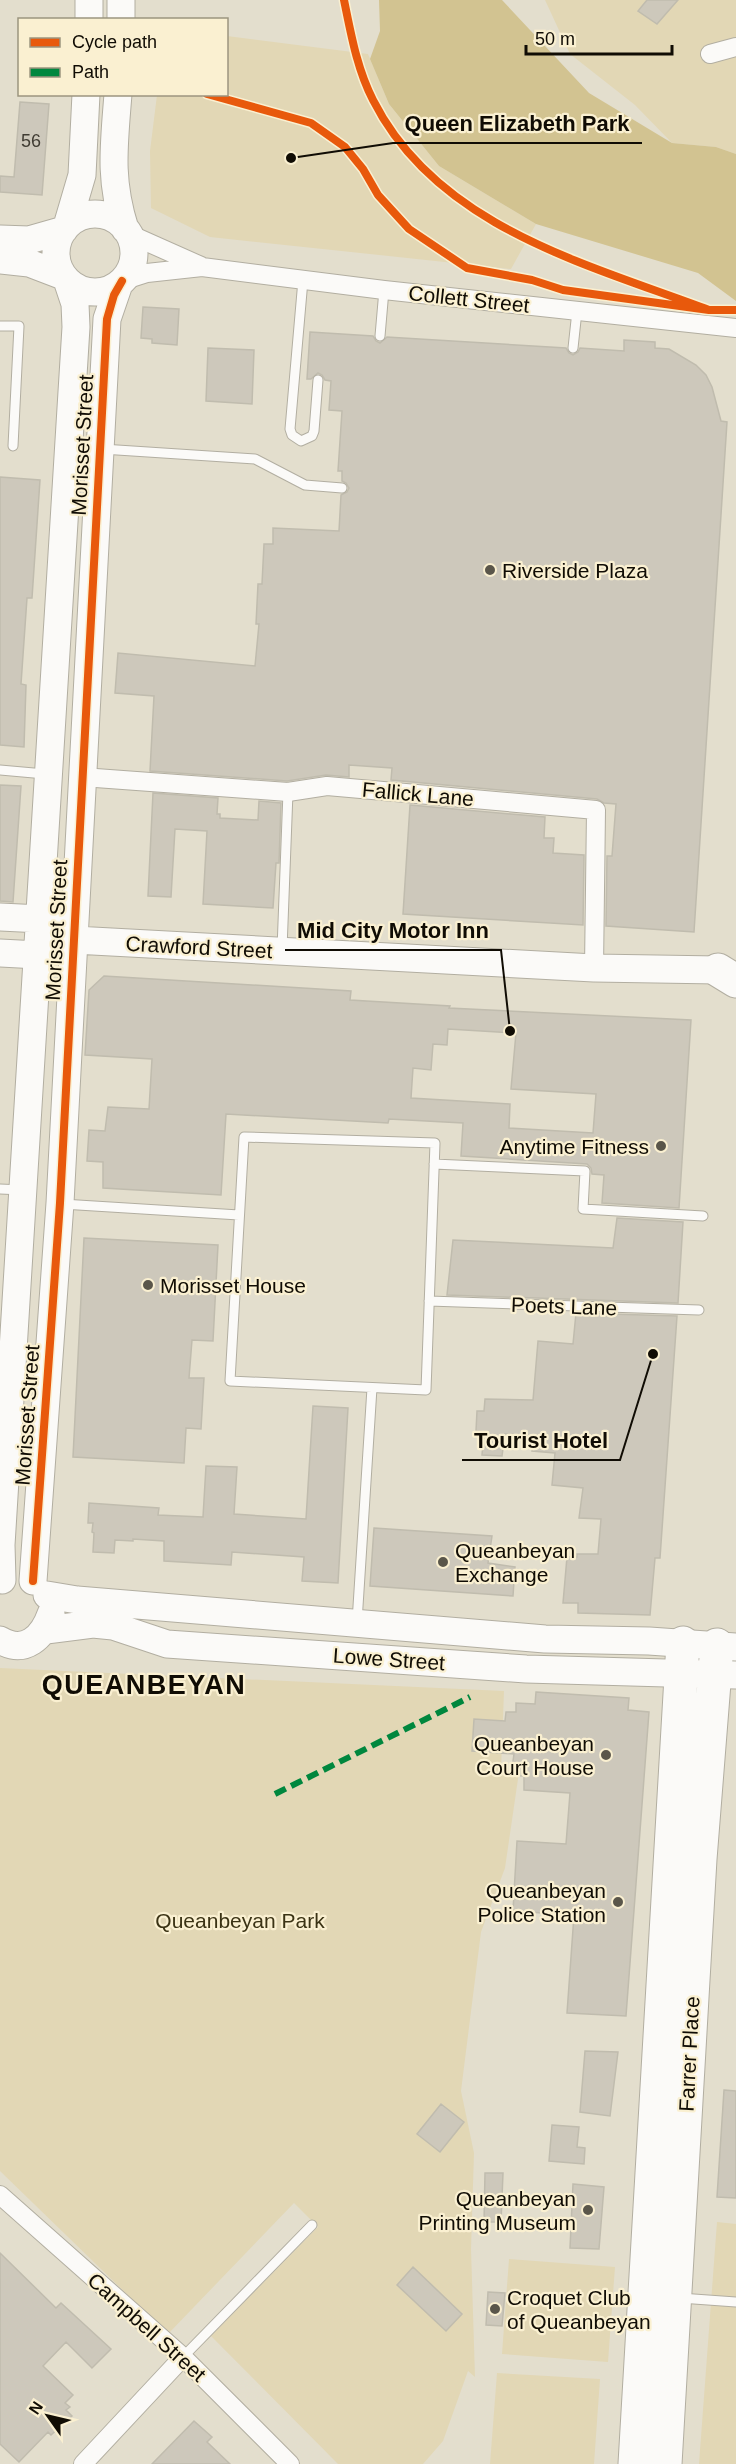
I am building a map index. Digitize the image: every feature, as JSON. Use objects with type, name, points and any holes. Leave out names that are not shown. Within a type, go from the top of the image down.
[{"type":"highway","name":"Farrer Place","points":[[665,2464],[674,2298],[675,2043],[682,1658]]},
{"type":"highway","name":"Farrer Place","points":[[635,2464],[675,2043],[726,1660]]},
{"type":"street","points":[[89,0],[89,18]]},
{"type":"street","points":[[121,0],[121,18]]},
{"type":"street","points":[[710,54],[736,47]]},
{"type":"street","points":[[65,278],[58,266],[56,250],[82,175],[86,96]]},
{"type":"street","points":[[0,260],[29,263],[65,278],[77,288],[95,292],[108,290],[120,282],[129,271],[133,259],[133,246],[117,204],[113,181],[118,96]]},
{"type":"street","points":[[0,239],[29,240],[65,228],[79,218],[93,214],[114,219],[127,232]]},
{"type":"street","name":"Collett Street","points":[[127,232],[202,267]]},
{"type":"street","name":"Collett Street","points":[[120,282],[147,273],[202,267],[384,290],[736,328]]},
{"type":"street","name":"Morisset Street","points":[[1,1581],[12,1190],[41,919],[76,327],[75,304],[65,278]]},
{"type":"street","name":"Morisset Street","points":[[46,1630],[51,1613],[40,1588],[107,318],[120,282]]},
{"type":"street","name":"Fallick Lane","points":[[82,777],[288,792],[327,786],[596,810],[594,968]]},
{"type":"street","name":"Crawford Street","points":[[0,917],[41,919],[75,940]]},
{"type":"street","name":"Crawford Street","points":[[0,952],[38,955],[75,940],[594,968],[730,972]]},
{"type":"street","name":"Lowe Street","points":[[1,1581],[18,1577],[40,1588],[77,1600],[544,1639],[682,1658],[726,1660]]},
{"type":"street","name":"Lowe Street","points":[[46,1630],[93,1624],[113,1626],[167,1644],[526,1669],[682,1658]]},
{"type":"street","points":[[0,1640],[15,1645],[26,1644],[46,1630]]},
{"type":"street","name":"Campbell Street","points":[[0,2195],[183,2357],[290,2464]]},
{"type":"street","points":[[82,2464],[183,2357]]},
{"type":"lane","points":[[303,280],[291,429],[292,435],[301,441],[312,436],[314,431],[318,380]]},
{"type":"lane","points":[[380,336],[384,290]]},
{"type":"lane","points":[[573,348],[577,311]]},
{"type":"lane","points":[[0,326],[19,326],[13,446]]},
{"type":"lane","points":[[100,448],[255,459],[305,485],[342,488]]},
{"type":"lane","points":[[0,770],[50,775]]},
{"type":"lane","points":[[282,952],[288,792]]},
{"type":"lane","points":[[244,1137],[435,1143],[426,1390],[230,1381],[239,1215],[244,1137]]},
{"type":"lane","points":[[434,1164],[585,1171],[583,1209],[704,1216]]},
{"type":"lane","points":[[60,1203],[239,1215]]},
{"type":"lane","name":"Poets Lane","points":[[429,1301],[699,1310]]},
{"type":"lane","points":[[357,1622],[372,1388]]},
{"type":"lane","points":[[183,2357],[312,2225]]},
{"type":"lane","points":[[674,2298],[736,2302]]},
{"type":"green space","points":[[545,0],[736,0],[736,154],[716,147],[672,143],[635,105],[570,54]]},
{"type":"green space","points":[[228,36],[368,54],[389,104],[439,166],[536,224],[511,269],[210,237],[151,208],[150,151],[157,96],[228,96]]},
{"type":"green space","name":"Queanbeyan Park","points":[[0,1668],[504,1691],[501,1770],[519,1772],[505,1868],[481,1932],[461,2091],[474,2153],[471,2249],[475,2377],[468,2371],[443,2441],[423,2464],[338,2464],[211,2336],[318,2227],[294,2203],[168,2334],[0,2171]]},
{"type":"green space","points":[[717,2222],[736,2224],[736,2464],[699,2464]]},
{"type":"green space","points":[[509,2259],[615,2267],[608,2362],[502,2354]]},
{"type":"green space","points":[[497,2373],[600,2379],[594,2464],[490,2464]]},
{"type":"shaded area","points":[[379,0],[502,0],[589,93],[672,143],[716,147],[736,154],[736,301],[698,273],[536,224],[439,166],[389,104],[370,59],[380,31]]},
{"type":"building","points":[[647,0],[678,0],[657,24],[638,11]]},
{"type":"building","points":[[20,102],[49,104],[42,195],[0,192],[0,176],[14,177]]},
{"type":"building","points":[[143,307],[179,309],[177,345],[152,343],[152,339],[141,338]]},
{"type":"building","name":"Riverside Plaza","points":[[310,332],[373,336],[380,343],[387,337],[566,348],[573,355],[580,348],[624,351],[624,340],[655,342],[655,348],[669,349],[696,365],[706,375],[712,387],[721,421],[727,422],[694,932],[606,926],[607,856],[612,856],[616,804],[604,803],[597,799],[391,780],[392,768],[349,765],[349,777],[326,775],[287,781],[150,771],[154,696],[115,693],[118,653],[255,666],[259,624],[256,624],[258,584],[262,584],[264,544],[273,544],[273,528],[339,531],[341,495],[349,488],[342,481],[342,471],[338,471],[342,411],[329,410],[331,381],[325,380],[318,373],[311,379],[307,379]]},
{"type":"building","points":[[208,348],[254,350],[252,404],[206,401]]},
{"type":"building","points":[[0,477],[40,480],[32,598],[27,598],[21,684],[26,685],[24,747],[0,745]]},
{"type":"building","points":[[0,785],[21,786],[13,902],[0,901]]},
{"type":"building","points":[[153,793],[218,798],[217,814],[220,814],[220,818],[258,820],[259,801],[281,803],[279,863],[276,863],[273,908],[203,904],[207,831],[175,829],[171,897],[148,896]]},
{"type":"building","points":[[410,805],[545,817],[544,838],[554,838],[553,853],[584,855],[583,925],[403,914]]},
{"type":"building","points":[[104,976],[351,991],[350,1000],[450,1006],[449,1008],[691,1020],[679,1208],[602,1203],[604,1175],[592,1174],[587,1164],[461,1156],[463,1123],[389,1119],[388,1123],[226,1114],[221,1195],[103,1188],[103,1162],[87,1161],[89,1130],[105,1131],[108,1107],[149,1109],[152,1059],[85,1055],[89,990]],"holes":[[[448,1029],[516,1033],[511,1089],[596,1094],[593,1133],[509,1128],[510,1104],[411,1098],[413,1068],[431,1070],[433,1044],[447,1045]]]},
{"type":"building","points":[[617,1218],[683,1222],[678,1303],[447,1295],[453,1240],[613,1248]]},
{"type":"building","points":[[84,1238],[218,1245],[213,1341],[192,1340],[189,1378],[204,1378],[201,1429],[186,1428],[184,1463],[73,1457]]},
{"type":"building","points":[[576,1313],[677,1316],[660,1558],[655,1558],[650,1615],[578,1613],[578,1603],[563,1603],[567,1557],[577,1557],[577,1554],[598,1554],[601,1519],[579,1518],[583,1488],[552,1485],[555,1453],[532,1451],[535,1436],[505,1434],[502,1456],[482,1455],[484,1432],[476,1431],[477,1411],[484,1411],[485,1399],[533,1400],[538,1341],[573,1344]]},
{"type":"building","points":[[313,1406],[348,1408],[338,1583],[302,1581],[304,1557],[232,1552],[231,1565],[164,1561],[164,1541],[133,1539],[133,1541],[115,1540],[114,1553],[93,1552],[93,1523],[88,1523],[89,1503],[159,1508],[158,1515],[203,1517],[206,1466],[237,1467],[234,1514],[306,1519]]},
{"type":"building","name":"Queanbeyan Exchange","points":[[374,1528],[492,1536],[488,1563],[515,1567],[513,1596],[370,1586]]},
{"type":"building","points":[[536,1692],[629,1698],[628,1710],[649,1712],[626,2016],[567,2013],[574,1915],[513,1911],[517,1841],[566,1844],[570,1793],[524,1790],[524,1776],[511,1775],[514,1754],[472,1751],[474,1719],[505,1721],[506,1712],[516,1712],[516,1703],[535,1704]]},
{"type":"building","points":[[585,2051],[618,2052],[610,2116],[580,2112]]},
{"type":"building","points":[[724,2090],[736,2091],[736,2198],[717,2197]]},
{"type":"building","points":[[441,2104],[464,2122],[440,2152],[417,2134]]},
{"type":"building","points":[[552,2125],[579,2127],[577,2147],[585,2148],[584,2164],[549,2161]]},
{"type":"building","points":[[485,2173],[503,2173],[501,2222],[484,2222]]},
{"type":"building","points":[[573,2184],[604,2187],[599,2249],[570,2248]]},
{"type":"building","points":[[0,2253],[56,2308],[61,2303],[111,2349],[92,2368],[66,2342],[43,2366],[73,2395],[65,2403],[70,2407],[66,2410],[72,2416],[51,2435],[48,2432],[19,2462],[0,2444]]},
{"type":"building","points":[[413,2267],[462,2314],[446,2331],[397,2285]]},
{"type":"building","name":"Croquet Club of Queanbeyan","points":[[488,2292],[505,2293],[502,2326],[486,2325]]},
{"type":"building","points":[[194,2421],[212,2437],[207,2442],[230,2464],[152,2464]]},
{"type":"marked path","points":[[275,1794],[470,1697]]},
{"type":"cycle path","points":[[344,0],[359,64],[373,100],[401,144],[435,180],[475,210],[519,235],[566,257],[709,310],[736,310]]},
{"type":"cycle path","points":[[214,96],[311,123],[345,147],[363,169],[378,195],[409,229],[467,268],[532,280],[563,290],[709,310]]},
{"type":"cycle path","points":[[33,1581],[60,1203],[107,319],[114,295],[122,281]]},
{"type":"place","name":"Queen Elizabeth Park","points":[[291,158]]},
{"type":"place","name":"Riverside Plaza","points":[[490,570]]},
{"type":"place","name":"Mid City Motor Inn","points":[[510,1031]]},
{"type":"place","name":"Anytime Fitness","points":[[661,1146]]},
{"type":"place","name":"Morisset House","points":[[148,1285]]},
{"type":"place","name":"Tourist Hotel","points":[[653,1354]]},
{"type":"place","name":"Queanbeyan Exchange","points":[[443,1562]]},
{"type":"place","name":"Queanbeyan Court House","points":[[606,1755]]},
{"type":"place","name":"Queanbeyan Police Station","points":[[618,1902]]},
{"type":"place","name":"Queanbeyan Printing Museum","points":[[588,2210]]},
{"type":"place","name":"Croquet Club of Queanbeyan","points":[[495,2309]]},
{"type":"district","name":"QUEANBEYAN","points":[[144,1685]]}]
